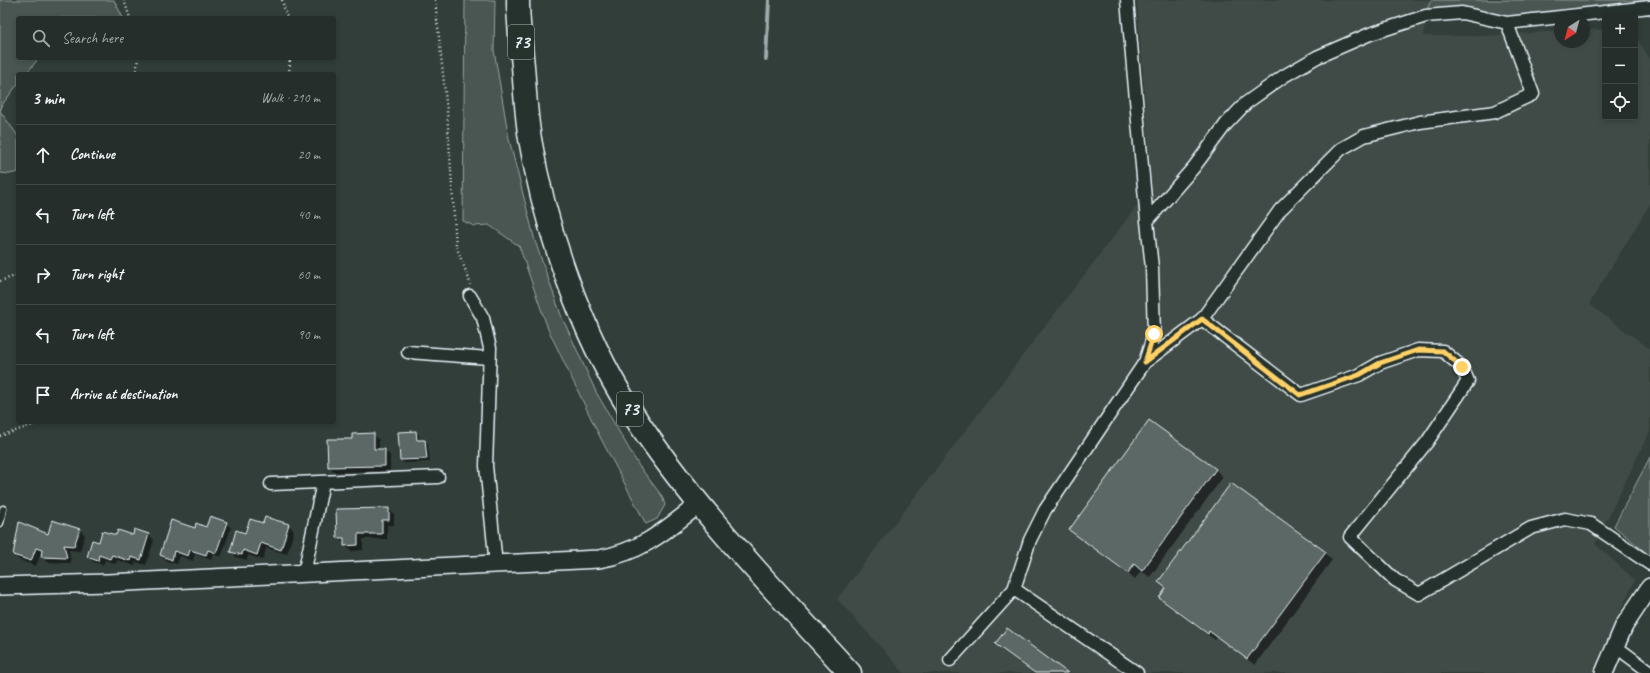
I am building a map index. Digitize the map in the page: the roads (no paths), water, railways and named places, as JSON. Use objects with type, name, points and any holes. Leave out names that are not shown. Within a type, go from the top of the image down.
[{"type":"highway","name":"73","points":[[518,0],[530,139],[555,242],[599,356],[633,414],[660,453],[699,504],[850,673]]},
{"type":"highway","name":"73","points":[[525,85],[526,0]]},
{"type":"street","points":[[950,660],[1014,589],[1030,540],[1045,510],[1145,362],[1154,334],[1152,268],[1127,0]]},
{"type":"street","points":[[1147,221],[1194,167],[1226,124],[1246,103],[1284,76],[1317,57],[1370,34],[1426,16],[1462,13],[1507,23],[1650,7]]},
{"type":"street","points":[[1145,362],[1202,319],[1280,210],[1341,149],[1364,136],[1420,122],[1495,112],[1533,94],[1507,23]]},
{"type":"street","points":[[470,296],[485,323],[488,337],[489,358],[486,466],[496,564]]},
{"type":"street","points":[[1202,319],[1300,395],[1359,375],[1380,363],[1418,350],[1443,351],[1462,367],[1468,381],[1427,442],[1350,537],[1395,580],[1419,594],[1531,528],[1565,519],[1591,524],[1650,564]]},
{"type":"street","points":[[408,352],[489,358]]},
{"type":"street","points":[[271,484],[438,477]]},
{"type":"street","points":[[304,574],[323,482]]},
{"type":"street","points":[[0,586],[108,583],[599,559],[617,555],[649,542],[699,504]]},
{"type":"street","points":[[1604,673],[1624,626],[1650,587]]},
{"type":"street","points":[[1014,589],[1137,673]]},
{"type":"street","points":[[1615,646],[1650,672]]},
{"type":"lane","points":[[0,523],[3,508]]},
{"type":"waterway","points":[[766,59],[769,0]]}]
